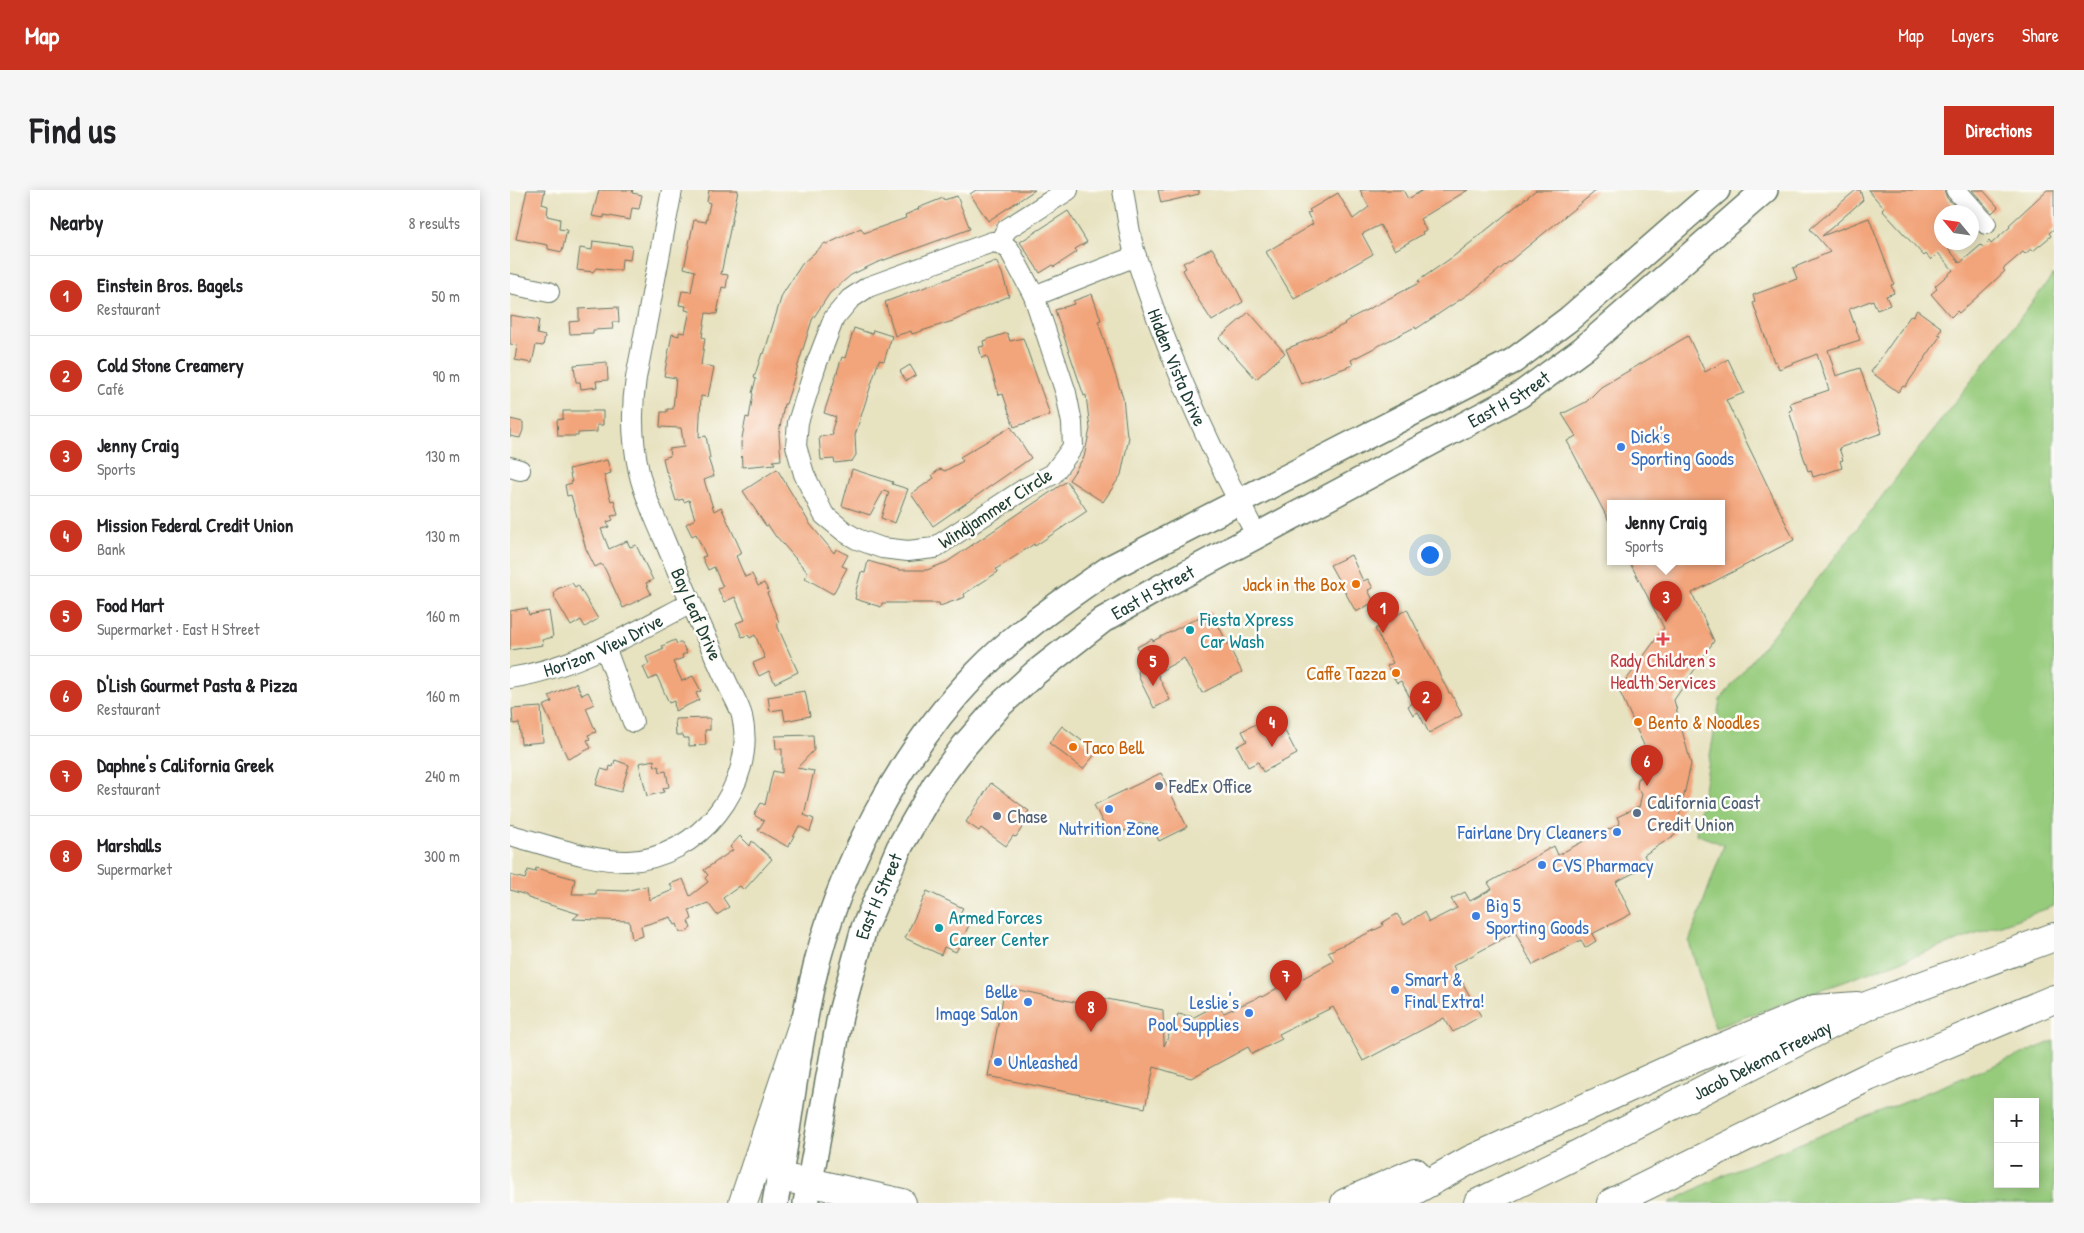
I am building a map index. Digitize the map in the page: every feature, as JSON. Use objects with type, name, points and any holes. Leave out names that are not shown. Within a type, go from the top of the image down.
[{"type":"highway","name":"Jacob Dekema Freeway","points":[[1478,1203],[1594,1146],[1869,1005],[2054,937]]},
{"type":"highway","points":[[1610,1203],[1868,1077],[2054,999]]},
{"type":"highway","points":[[1392,1203],[1470,1160],[1681,1064],[1815,1009],[1869,1005]]},
{"type":"highway","points":[[743,1203],[803,1024]]},
{"type":"highway","points":[[1345,1203],[1426,1168],[1470,1160]]},
{"type":"highway","points":[[778,1191],[808,1192],[902,1203]]},
{"type":"main road","name":"East H Street","points":[[778,1191],[803,1024],[813,977],[829,921],[860,846],[893,784],[918,747],[977,673],[1020,633],[1110,568],[1513,361],[1569,319],[1717,190]]},
{"type":"main road","name":"East H Street","points":[[808,1192],[840,1016],[864,928],[898,848],[935,785],[964,746],[999,706],[1034,674],[1103,620],[1158,588],[1520,395],[1583,349],[1765,190]]},
{"type":"street","name":"Bay Leaf Drive","points":[[510,835],[607,859],[628,861],[658,855],[686,842],[709,823],[729,795],[739,772],[743,750],[744,729],[742,714],[691,603],[645,494],[639,473],[633,428],[636,378],[672,190]]},
{"type":"street","points":[[999,243],[1007,229],[1068,190]]},
{"type":"street","name":"Hidden Vista Drive","points":[[1123,190],[1136,256],[1177,370],[1205,433],[1257,536]]},
{"type":"street","points":[[1956,190],[1986,224]]},
{"type":"street","name":"Windjammer Circle","points":[[992,242],[999,243],[1009,249],[1034,296],[1066,393],[1072,423],[1073,447],[1053,474],[1026,488],[934,548],[908,551],[882,548],[857,539],[824,515],[804,474],[796,446],[798,422],[816,365],[834,318],[850,300],[868,287],[992,242]]},
{"type":"street","points":[[1034,296],[1136,256]]},
{"type":"street","points":[[510,284],[548,292]]},
{"type":"street","name":"Horizon View Drive","points":[[510,678],[558,667],[605,647],[691,603]]},
{"type":"street","points":[[605,647],[633,722]]},
{"type":"green space","points":[[2054,274],[2054,906],[1715,1028],[1689,942],[1724,845],[1696,834],[1720,700],[1832,561]]},
{"type":"green space","points":[[2054,1041],[2054,1203],[1669,1203],[1727,1173]]},
{"type":"building","points":[[527,190],[545,190],[542,204],[548,206],[547,216],[560,219],[559,229],[567,230],[562,252],[548,249],[548,245],[516,239]]},
{"type":"building","points":[[599,190],[633,190],[632,193],[642,195],[639,209],[632,208],[630,220],[604,215],[604,218],[592,216]]},
{"type":"building","points":[[709,190],[738,190],[721,274],[728,275],[726,288],[722,287],[717,314],[706,313],[702,337],[705,338],[701,365],[714,367],[708,397],[701,396],[699,437],[706,436],[710,458],[708,458],[714,476],[704,480],[714,511],[721,507],[742,553],[736,556],[745,577],[752,574],[758,586],[764,583],[769,592],[767,593],[779,622],[776,623],[798,672],[775,683],[769,671],[759,676],[753,663],[765,658],[755,635],[750,638],[748,635],[742,637],[736,623],[745,620],[735,597],[724,602],[718,589],[723,587],[714,567],[708,570],[702,557],[706,556],[696,534],[692,536],[686,524],[695,519],[689,500],[684,502],[683,499],[676,501],[663,458],[670,456],[669,449],[684,447],[681,428],[660,427],[661,412],[673,409],[676,378],[664,376],[672,334],[679,336],[679,332],[685,333],[690,311],[685,310],[686,306],[679,305],[682,291],[691,292],[695,271],[684,268],[694,220],[706,222],[710,203],[707,202]]},
{"type":"building","points":[[976,190],[1035,190],[988,221],[970,194]]},
{"type":"building","points":[[1158,190],[1199,190],[1199,194],[1161,203]]},
{"type":"building","points":[[1360,190],[1403,190],[1408,199],[1423,190],[1468,190],[1420,219],[1426,230],[1422,232],[1423,234],[1395,250],[1380,225],[1362,234],[1373,254],[1294,299],[1266,252],[1313,224],[1307,213],[1311,212],[1309,210],[1338,193],[1353,219],[1369,207]]},
{"type":"building","points":[[1536,190],[1597,190],[1473,291],[1416,329],[1415,327],[1351,360],[1353,365],[1301,384],[1286,349],[1333,330],[1345,324],[1351,318],[1419,283],[1418,281],[1454,256]]},
{"type":"building","points":[[1856,190],[1860,190],[1863,200],[1822,236],[1869,218],[1894,284],[1891,285],[1894,293],[1886,296],[1890,305],[1877,310],[1873,300],[1849,309],[1860,340],[1828,350],[1836,376],[1860,368],[1882,433],[1839,448],[1843,460],[1840,461],[1842,468],[1813,477],[1811,470],[1808,471],[1789,411],[1792,410],[1790,403],[1829,390],[1817,354],[1779,369],[1776,361],[1774,362],[1753,303],[1755,302],[1753,295],[1797,279],[1793,268],[1830,252],[1810,229]]},
{"type":"building","points":[[1868,190],[1944,190],[1947,198],[1954,205],[1934,205],[1934,250],[1949,250],[1960,263],[1975,250],[1979,250],[1981,245],[1983,247],[1989,241],[1991,244],[2047,190],[2054,190],[2054,229],[2049,233],[2051,236],[2033,251],[2031,249],[2025,254],[2023,252],[2003,269],[2005,271],[1977,297],[1959,313],[1957,311],[1951,317],[1931,294],[1937,289],[1935,286],[1953,270],[1938,253],[1931,260],[1926,254],[1924,256],[1882,210],[1884,208]]},
{"type":"building","points":[[1972,190],[1983,190],[1998,207],[1992,213]]},
{"type":"building","points":[[957,196],[970,229],[876,263],[851,275],[830,293],[812,320],[786,404],[784,404],[779,434],[781,460],[773,461],[775,464],[742,467],[741,443],[746,417],[749,418],[756,379],[754,378],[762,353],[764,354],[782,295],[802,264],[825,243],[827,244],[861,228],[864,233],[906,218],[905,215],[943,198],[944,200]]},
{"type":"building","points":[[1068,211],[1087,242],[1075,249],[1077,252],[1054,267],[1053,265],[1040,273],[1020,242]]},
{"type":"building","points":[[593,241],[632,246],[630,260],[622,259],[621,271],[596,268],[593,272],[577,270],[580,248],[592,250]]},
{"type":"building","points":[[1212,248],[1243,302],[1212,321],[1183,270],[1186,268],[1183,263]]},
{"type":"building","points":[[996,261],[1009,296],[953,321],[912,334],[911,331],[895,336],[885,302]]},
{"type":"building","points":[[1092,294],[1101,320],[1098,321],[1123,398],[1127,436],[1129,437],[1121,475],[1103,502],[1069,480],[1084,457],[1090,429],[1086,395],[1084,396],[1055,310],[1074,304],[1073,301]]},
{"type":"building","points":[[618,307],[619,322],[612,322],[613,329],[593,330],[593,333],[570,334],[569,322],[579,321],[579,309]]},
{"type":"building","points":[[1917,310],[1942,328],[1938,334],[1941,335],[1905,387],[1903,386],[1898,392],[1871,372],[1911,315],[1913,316]]},
{"type":"building","points":[[1249,312],[1285,353],[1256,379],[1219,338]]},
{"type":"building","points":[[510,315],[539,320],[537,334],[545,336],[543,346],[536,345],[532,363],[515,360],[517,345],[510,344]]},
{"type":"building","points":[[854,328],[872,334],[873,330],[892,336],[884,361],[879,360],[855,435],[856,455],[852,461],[835,463],[834,459],[821,460],[819,437],[833,435],[832,429],[836,417],[824,413],[842,357],[845,358]]},
{"type":"building","points":[[1007,333],[1010,341],[1023,338],[1050,415],[1014,427],[1003,394],[999,395],[987,356],[982,358],[979,347],[984,346],[983,341]]},
{"type":"building","points":[[1688,336],[1705,372],[1728,359],[1744,393],[1726,400],[1794,540],[1692,593],[1714,641],[1674,700],[1691,764],[1675,835],[1644,855],[1649,865],[1616,882],[1631,914],[1592,934],[1596,941],[1585,948],[1581,940],[1533,965],[1515,932],[1453,966],[1481,1016],[1453,1032],[1444,1018],[1363,1061],[1333,1007],[1279,1034],[1282,1039],[1252,1054],[1248,1047],[1191,1078],[1154,1067],[1145,1108],[988,1076],[1005,987],[1083,1004],[1087,995],[1163,1010],[1164,1046],[1178,1014],[1194,1017],[1217,1005],[1224,1013],[1262,997],[1286,983],[1287,987],[1334,961],[1328,952],[1383,926],[1382,923],[1397,914],[1404,925],[1424,912],[1429,922],[1457,908],[1451,899],[1465,892],[1470,901],[1492,889],[1488,883],[1554,846],[1558,855],[1620,824],[1617,817],[1639,807],[1642,794],[1637,788],[1638,779],[1644,775],[1647,752],[1619,690],[1664,628],[1631,565],[1725,565],[1725,500],[1607,500],[1607,517],[1567,441],[1576,436],[1562,414],[1586,402],[1601,387]]},
{"type":"building","points":[[607,362],[608,380],[596,381],[597,387],[581,389],[580,382],[576,382],[574,365]]},
{"type":"building","points":[[910,365],[916,375],[906,381],[900,371]]},
{"type":"building","points":[[563,411],[603,411],[603,425],[597,425],[597,432],[578,433],[578,436],[558,436],[557,420],[563,419]]},
{"type":"building","points":[[510,419],[523,422],[520,438],[510,436]]},
{"type":"building","points":[[1011,427],[1031,458],[933,526],[911,494],[934,478],[932,475],[940,469],[945,471],[963,461],[960,457]]},
{"type":"building","points":[[607,460],[611,473],[604,475],[611,501],[614,500],[618,515],[611,516],[613,520],[607,522],[609,527],[601,529],[609,549],[627,541],[630,547],[636,545],[653,580],[646,583],[651,594],[623,608],[605,569],[601,564],[595,567],[586,549],[571,495],[567,496],[565,485],[572,483],[569,469]]},
{"type":"building","points":[[777,469],[810,524],[834,553],[836,549],[848,555],[842,566],[847,568],[833,594],[805,578],[808,573],[776,537],[768,525],[766,526],[743,491]]},
{"type":"building","points":[[852,469],[893,482],[892,484],[908,489],[895,523],[881,518],[889,492],[884,490],[870,515],[842,506]]},
{"type":"building","points":[[1067,481],[1087,511],[1035,546],[1034,544],[996,569],[998,572],[964,594],[965,597],[940,606],[939,603],[882,603],[881,607],[855,599],[861,572],[865,573],[868,561],[899,570],[927,570],[947,562]]},
{"type":"building","name":"Jack in the Box","points":[[1351,555],[1363,581],[1368,579],[1373,588],[1368,590],[1374,602],[1356,612],[1330,565]]},
{"type":"building","points":[[572,583],[575,587],[578,585],[598,619],[585,627],[581,620],[571,626],[554,597],[557,589]]},
{"type":"building","points":[[527,608],[529,615],[549,611],[553,637],[542,640],[543,645],[510,650],[510,611]]},
{"type":"building","points":[[1407,609],[1462,715],[1429,733],[1418,712],[1413,715],[1408,706],[1413,703],[1401,681],[1397,683],[1387,666],[1393,663],[1375,629]]},
{"type":"building","points":[[1211,611],[1242,672],[1202,693],[1184,658],[1157,673],[1170,700],[1154,708],[1139,678],[1138,670],[1143,659],[1137,647],[1152,639],[1153,641]]},
{"type":"building","points":[[675,640],[677,644],[681,642],[687,653],[682,655],[683,658],[673,662],[682,681],[693,676],[701,691],[696,693],[699,700],[675,711],[674,701],[669,703],[657,676],[649,680],[643,667],[649,664],[646,657],[664,649],[662,646]]},
{"type":"building","points":[[576,683],[582,695],[588,692],[594,704],[586,708],[596,732],[588,735],[590,739],[587,740],[591,748],[568,759],[543,706],[552,702],[549,696]]},
{"type":"building","points":[[805,691],[810,716],[785,721],[783,709],[770,711],[768,697]]},
{"type":"building","points":[[541,707],[543,742],[521,744],[519,723],[513,724],[512,709]]},
{"type":"building","points":[[1276,714],[1297,754],[1263,772],[1258,762],[1248,767],[1237,746],[1247,741],[1242,731]]},
{"type":"building","points":[[710,718],[710,730],[705,730],[706,745],[689,746],[689,738],[684,738],[683,735],[676,735],[675,719]]},
{"type":"building","name":"Taco Bell","points":[[1062,726],[1097,752],[1083,769],[1049,743]]},
{"type":"building","points":[[813,735],[814,750],[797,768],[814,771],[804,815],[814,819],[810,832],[799,826],[788,847],[758,830],[764,821],[754,815],[761,803],[765,805],[773,771],[782,773],[782,749],[776,749],[775,736]]},
{"type":"building","points":[[615,760],[629,765],[621,792],[596,785],[601,769],[609,771],[610,766],[613,767]]},
{"type":"building","points":[[654,760],[655,767],[659,766],[660,772],[666,771],[669,787],[663,788],[664,792],[647,796],[639,763]]},
{"type":"building","points":[[1161,773],[1187,827],[1159,841],[1151,825],[1141,823],[1120,833],[1118,828],[1108,833],[1094,805]]},
{"type":"building","name":"Chase","points":[[991,783],[1029,811],[1020,824],[1023,826],[1016,837],[1013,836],[1006,846],[981,828],[979,831],[966,822]]},
{"type":"building","points":[[740,836],[750,846],[752,841],[772,859],[744,890],[740,886],[723,898],[729,907],[717,915],[708,903],[689,910],[692,919],[688,921],[691,928],[686,932],[680,932],[677,924],[675,925],[671,917],[641,926],[643,936],[632,939],[629,921],[573,919],[579,914],[528,898],[526,895],[510,890],[510,875],[525,879],[528,870],[535,872],[536,868],[575,879],[572,894],[596,894],[596,890],[625,891],[647,886],[649,900],[673,890],[670,884],[683,879],[690,896],[708,882],[705,878],[708,875],[704,870],[733,850],[730,847]]},
{"type":"building","name":"Armed Forces Career Center","points":[[927,891],[963,908],[960,913],[972,919],[956,952],[944,947],[941,955],[905,938]]},
{"type":"place","name":"Dick's Sporting Goods","points":[[1621,447]]},
{"type":"place","name":"Jack in the Box","points":[[1356,584]]},
{"type":"place","name":"Jenny Craig","points":[[1666,622]]},
{"type":"place","name":"Fiesta Xpress Car Wash","points":[[1190,630]]},
{"type":"place","name":"Einstein Bros. Bagels","points":[[1383,633]]},
{"type":"place","name":"Rady Children's Health Services","points":[[1663,639]]},
{"type":"place","name":"Caffe Tazza","points":[[1396,673]]},
{"type":"place","name":"Food Mart","points":[[1153,686]]},
{"type":"place","name":"Cold Stone Creamery","points":[[1426,722]]},
{"type":"place","name":"Bento & Noodles","points":[[1638,722]]},
{"type":"place","name":"Taco Bell","points":[[1073,747]]},
{"type":"place","name":"Mission Federal Credit Union","points":[[1272,747]]},
{"type":"place","name":"FedEx Office","points":[[1159,786]]},
{"type":"place","name":"D'Lish Gourmet Pasta & Pizza","points":[[1647,786]]},
{"type":"place","name":"Nutrition Zone","points":[[1109,809]]},
{"type":"place","name":"California Coast Credit Union","points":[[1637,813]]},
{"type":"place","name":"Chase","points":[[997,816]]},
{"type":"place","name":"Fairlane Dry Cleaners","points":[[1617,832]]},
{"type":"place","name":"CVS Pharmacy","points":[[1542,865]]},
{"type":"place","name":"Big 5 Sporting Goods","points":[[1476,916]]},
{"type":"place","name":"Armed Forces Career Center","points":[[939,928]]},
{"type":"place","name":"Smart & Final Extra!","points":[[1395,990]]},
{"type":"place","name":"Daphne's California Greek","points":[[1286,1001]]},
{"type":"place","name":"Belle Image Salon","points":[[1028,1002]]},
{"type":"place","name":"Leslie's Pool Supplies","points":[[1249,1013]]},
{"type":"place","name":"Marshalls","points":[[1091,1032]]},
{"type":"place","name":"Unleashed","points":[[998,1062]]}]
